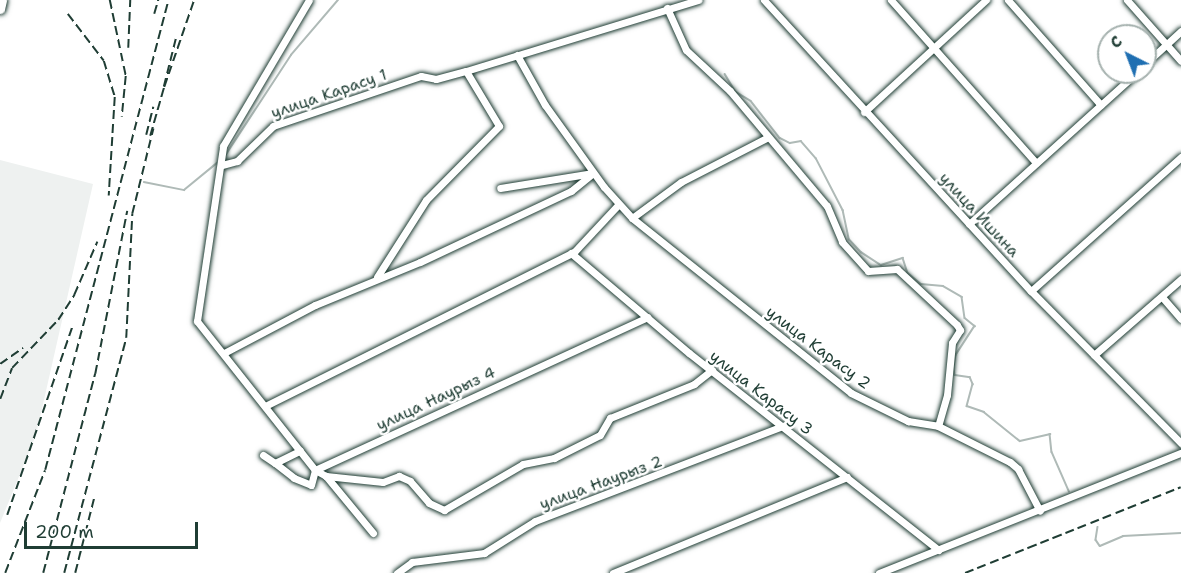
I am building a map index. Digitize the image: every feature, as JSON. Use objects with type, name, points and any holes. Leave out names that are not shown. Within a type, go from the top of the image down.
[{"type":"main road","points":[[0,9],[2,0]]},
{"type":"street","points":[[309,0],[224,146],[196,321],[224,352],[315,470],[326,476],[373,533]]},
{"type":"street","name":"улица Карасу 1","points":[[222,165],[237,161],[273,126],[421,76],[436,79],[698,0]]},
{"type":"street","name":"улица Ишина","points":[[764,0],[1031,291],[1181,443]]},
{"type":"street","points":[[891,0],[1036,163]]},
{"type":"street","points":[[864,111],[986,0]]},
{"type":"street","points":[[1008,0],[1101,105]]},
{"type":"street","points":[[1127,0],[1181,61]]},
{"type":"street","points":[[667,8],[686,50],[730,91],[827,206],[842,242],[868,271],[897,269],[957,324],[960,330],[952,343],[947,395],[938,426]]},
{"type":"street","points":[[1157,53],[1181,31]]},
{"type":"street","name":"улица Карасу 2","points":[[517,55],[545,105],[593,173],[618,204],[633,218],[851,393],[908,421],[938,426],[1018,469],[1040,511]]},
{"type":"street","points":[[377,277],[426,200],[499,126],[466,70]]},
{"type":"street","points":[[969,224],[1124,84]]},
{"type":"street","points":[[633,218],[681,182],[768,137]]},
{"type":"street","points":[[1031,291],[1181,157]]},
{"type":"street","points":[[500,188],[593,173]]},
{"type":"street","points":[[224,352],[377,277],[420,262],[571,191],[593,173]]},
{"type":"street","points":[[266,406],[571,253],[618,204]]},
{"type":"street","name":"улица Карасу 3","points":[[571,253],[712,370],[938,550]]},
{"type":"street","points":[[1094,355],[1181,279]]},
{"type":"street","points":[[1162,297],[1181,319]]},
{"type":"street","name":"улица Наурыз 4","points":[[315,470],[647,317]]},
{"type":"street","points":[[326,476],[382,482],[399,476],[410,481],[429,503],[444,510],[523,464],[554,458],[600,435],[610,418],[694,384],[712,370]]},
{"type":"street","name":"улица Наурыз 2","points":[[397,573],[412,562],[484,553],[535,521],[783,426]]},
{"type":"street","points":[[275,463],[300,451]]},
{"type":"street","points":[[879,573],[1040,511],[1181,453]]},
{"type":"street","points":[[263,455],[294,478],[311,485],[315,470]]},
{"type":"street","points":[[613,573],[847,477]]},
{"type":"shaded area","points":[[0,160],[93,184],[36,435],[0,523]]},
{"type":"waterway","points":[[223,159],[291,55],[338,0]]},
{"type":"waterway","points":[[725,74],[736,92],[751,101],[780,138],[790,143],[801,141],[816,158],[843,210],[849,239],[861,252],[881,265],[903,258],[908,273],[921,284],[943,286],[962,297],[965,318],[975,326],[956,355],[954,368],[955,375],[970,377],[973,384],[967,406],[984,412],[1020,441],[1050,434],[1052,452],[1069,491]]},
{"type":"waterway","points":[[144,182],[184,190],[217,163]]},
{"type":"waterway","points":[[1098,527],[1096,540],[1100,546],[1123,536],[1181,533]]},
{"type":"railway","points":[[110,0],[126,76],[122,117]]},
{"type":"railway","points":[[128,48],[130,0]]},
{"type":"railway","points":[[154,14],[158,0]]},
{"type":"railway","points":[[5,573],[45,470],[168,0]]},
{"type":"railway","points":[[176,39],[164,87],[194,0]]},
{"type":"railway","points":[[68,14],[104,61],[115,97],[109,196]]},
{"type":"railway","points":[[150,136],[164,87]]},
{"type":"railway","points":[[146,135],[153,107]]},
{"type":"railway","points":[[64,573],[126,338],[132,214],[153,129]]},
{"type":"railway","points":[[43,573],[95,374],[127,211]]},
{"type":"railway","points":[[0,399],[12,368],[58,320],[74,295],[97,242]]},
{"type":"railway","points":[[7,515],[73,324]]},
{"type":"railway","points":[[0,364],[23,348]]},
{"type":"railway","points":[[965,573],[1181,487]]},
{"type":"railway","points":[[75,573],[95,494]]}]
